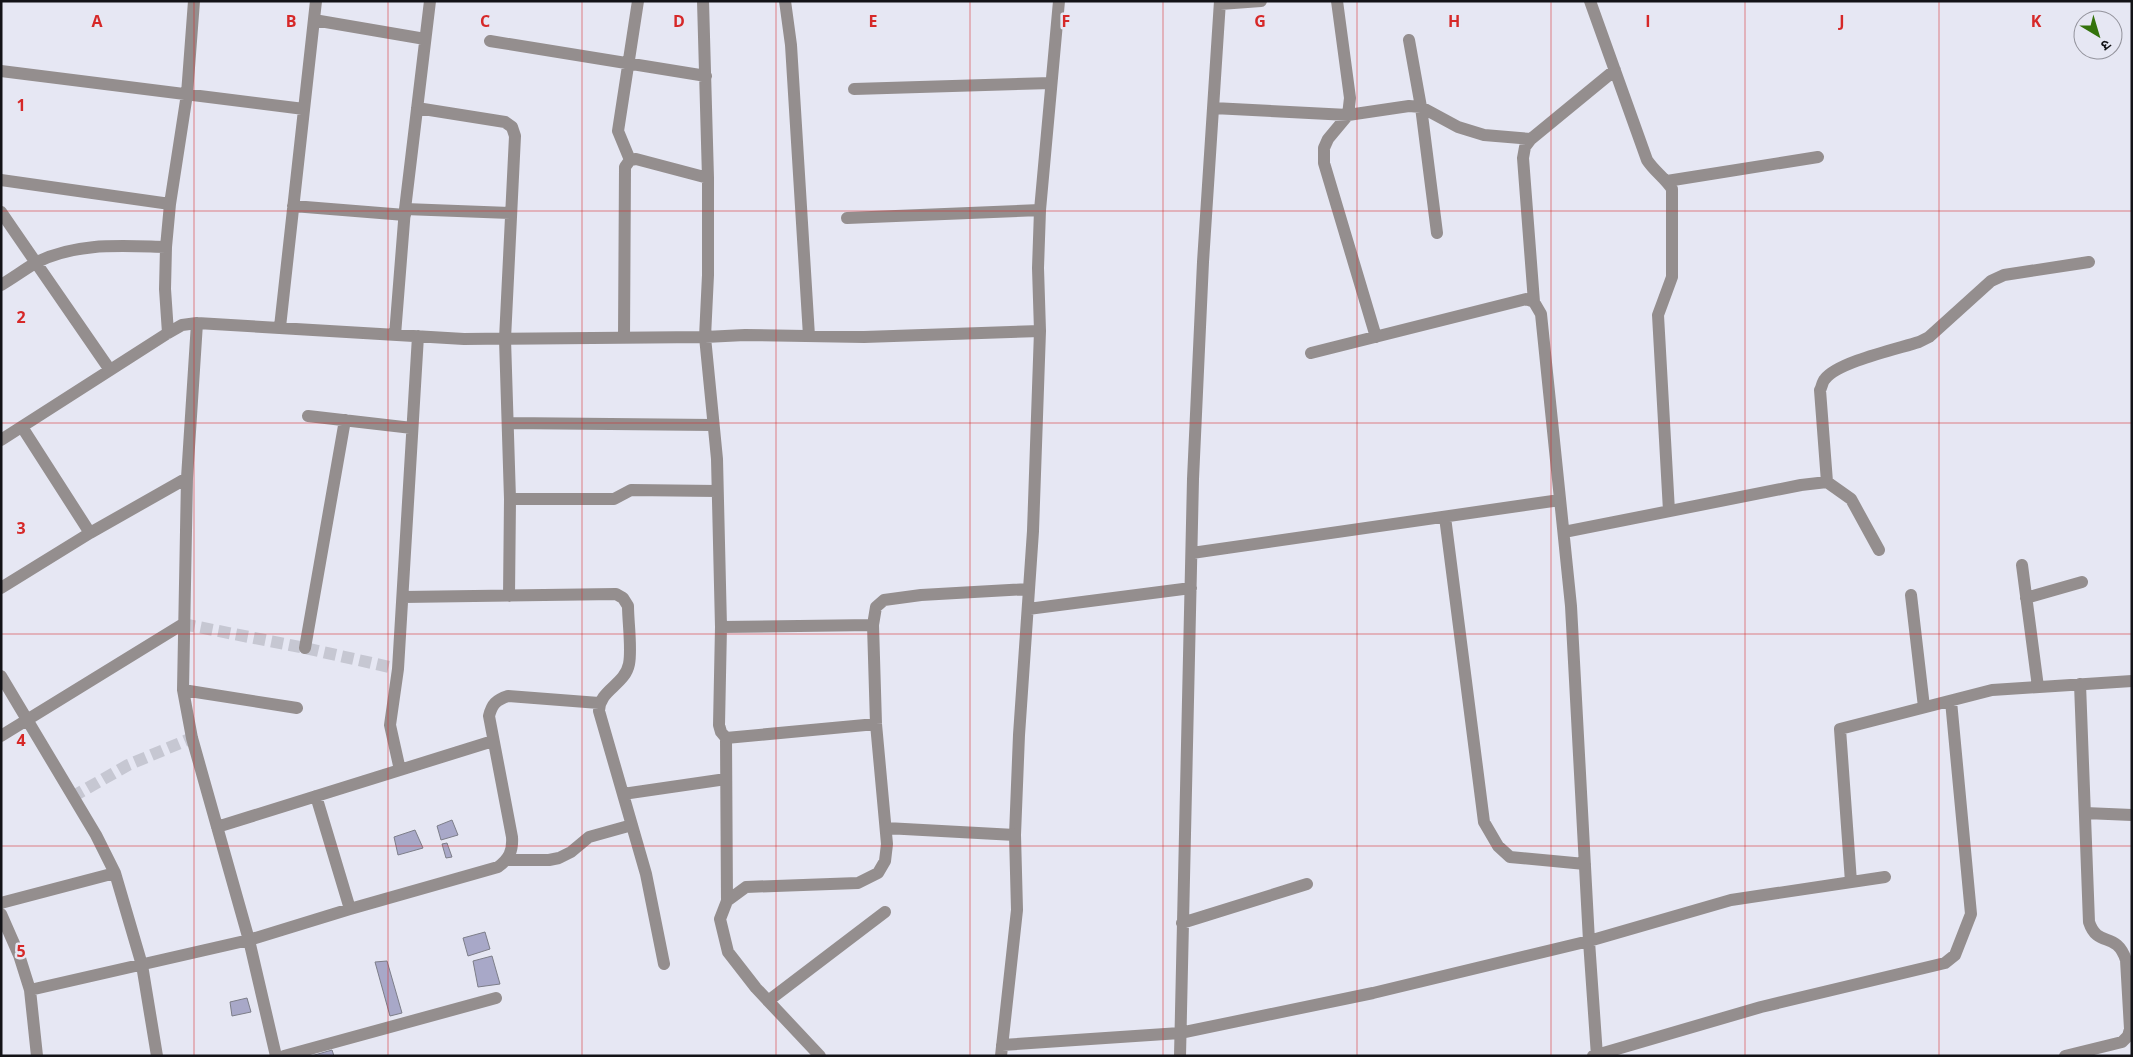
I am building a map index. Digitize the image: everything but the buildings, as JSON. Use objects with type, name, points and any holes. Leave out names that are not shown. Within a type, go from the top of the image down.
[{"type":"street","points":[[168,333],[164,289],[166,247],[170,204],[187,94],[194,1]]},
{"type":"street","points":[[280,327],[316,1]]},
{"type":"street","points":[[395,335],[405,212],[430,1]]},
{"type":"street","points":[[630,160],[618,131],[630,64],[638,1]]},
{"type":"street","points":[[703,1],[708,178],[708,275],[705,337],[717,460],[721,627],[719,725],[721,732],[726,738],[727,901],[720,919],[728,952],[768,1001],[820,1056]]},
{"type":"street","points":[[786,1],[791,45],[809,336]]},
{"type":"street","points":[[1059,1],[1040,210],[1038,268],[1040,331],[1033,532],[1019,735],[1015,835],[1017,910],[1002,1050],[1180,1033],[1373,993],[1589,941],[1731,900],[1885,877]]},
{"type":"street","points":[[1180,1056],[1193,479],[1202,282],[1220,3],[1261,1]]},
{"type":"street","points":[[1337,1],[1350,90],[1348,115],[1328,139],[1324,148],[1324,163],[1376,337]]},
{"type":"street","points":[[1590,1],[1646,160],[1667,181],[1672,189],[1672,278],[1658,315],[1669,511]]},
{"type":"street","points":[[314,20],[425,38]]},
{"type":"street","points":[[490,40],[706,76]]},
{"type":"street","points":[[1409,40],[1421,107],[1436,234]]},
{"type":"street","points":[[1614,70],[1531,138],[1523,158],[1534,302],[1541,314],[1571,606],[1596,1055],[1761,1007],[1945,963],[1955,955],[1971,914],[1951,700]]},
{"type":"street","points":[[1,71],[304,109]]},
{"type":"street","points":[[854,89],[1051,83]]},
{"type":"street","points":[[1213,108],[1348,115],[1409,106],[1421,107],[1458,127],[1484,135],[1531,138]]},
{"type":"street","points":[[417,108],[505,122],[512,127],[515,136],[505,339],[510,499],[509,596]]},
{"type":"street","points":[[1667,181],[1818,157]]},
{"type":"street","points":[[624,338],[625,167],[630,160],[636,159],[708,178]]},
{"type":"street","points":[[1,180],[170,204]]},
{"type":"street","points":[[294,206],[405,212],[510,213]]},
{"type":"street","points":[[847,218],[1040,210]]},
{"type":"street","points":[[1,212],[110,370]]},
{"type":"street","points":[[1,285],[37,262],[72,250],[104,245],[166,247]]},
{"type":"street","points":[[1827,482],[1820,390],[1824,380],[1832,372],[1845,365],[1930,337],[1991,281],[2004,275],[2089,262]]},
{"type":"street","points":[[1311,353],[1526,299],[1534,302]]},
{"type":"street","points":[[1,440],[168,333],[182,325],[197,323],[464,339],[745,335],[864,337],[1040,331]]},
{"type":"street","points":[[197,323],[186,478],[183,690],[190,731],[249,940],[276,1056]]},
{"type":"street","points":[[400,770],[390,725],[398,669],[418,336]]},
{"type":"street","points":[[308,416],[412,428]]},
{"type":"street","points":[[305,648],[345,420]]},
{"type":"street","points":[[508,424],[713,425]]},
{"type":"street","points":[[22,427],[90,533]]},
{"type":"street","points":[[1,588],[90,533],[186,478]]},
{"type":"street","points":[[1564,532],[1801,485],[1827,482],[1851,500],[1879,550]]},
{"type":"street","points":[[510,499],[614,499],[631,490],[717,491]]},
{"type":"street","points":[[1192,554],[1560,500]]},
{"type":"street","points":[[1445,517],[1484,822],[1498,846],[1510,857],[1585,864]]},
{"type":"street","points":[[2022,565],[2038,687]]},
{"type":"street","points":[[2026,598],[2082,582]]},
{"type":"street","points":[[1028,608],[1191,588]]},
{"type":"street","points":[[727,901],[746,887],[858,882],[878,873],[885,861],[886,828],[876,724],[873,625],[876,607],[884,600],[921,595],[1029,589]]},
{"type":"street","points":[[402,598],[616,594],[623,598],[628,606],[629,664],[619,682],[602,697],[599,703],[599,711],[646,874],[664,964]]},
{"type":"street","points":[[1911,595],[1924,707]]},
{"type":"street","points":[[1,736],[183,624]]},
{"type":"street","points":[[721,627],[873,625]]},
{"type":"street","points":[[1,676],[96,835],[115,873],[142,965],[157,1056]]},
{"type":"street","points":[[1852,882],[1840,729],[1992,690],[2132,681]]},
{"type":"street","points":[[2064,1056],[2122,1042],[2128,1036],[2130,1029],[2126,960],[2117,943],[2100,939],[2091,930],[2089,922],[2080,684]]},
{"type":"street","points":[[183,690],[297,708]]},
{"type":"street","points":[[30,990],[249,940],[498,867],[507,860],[513,848],[489,716],[491,707],[497,700],[508,696],[599,703]]},
{"type":"street","points":[[726,738],[876,724]]},
{"type":"street","points":[[217,827],[493,741]]},
{"type":"street","points":[[623,794],[726,779]]},
{"type":"street","points":[[316,796],[350,909]]},
{"type":"street","points":[[2085,813],[2132,815]]},
{"type":"street","points":[[507,860],[548,860],[559,858],[571,852],[589,837],[632,825]]},
{"type":"street","points":[[886,828],[1015,835]]},
{"type":"street","points":[[1,902],[115,873]]},
{"type":"street","points":[[1182,923],[1307,884]]},
{"type":"street","points":[[768,1001],[885,912]]},
{"type":"street","points":[[1,914],[19,955],[30,990],[37,1056]]},
{"type":"street","points":[[284,1056],[496,998]]},
{"type":"tunnel","points":[[183,624],[305,648],[398,669]]},
{"type":"tunnel","points":[[72,797],[128,765],[192,738]]}]
